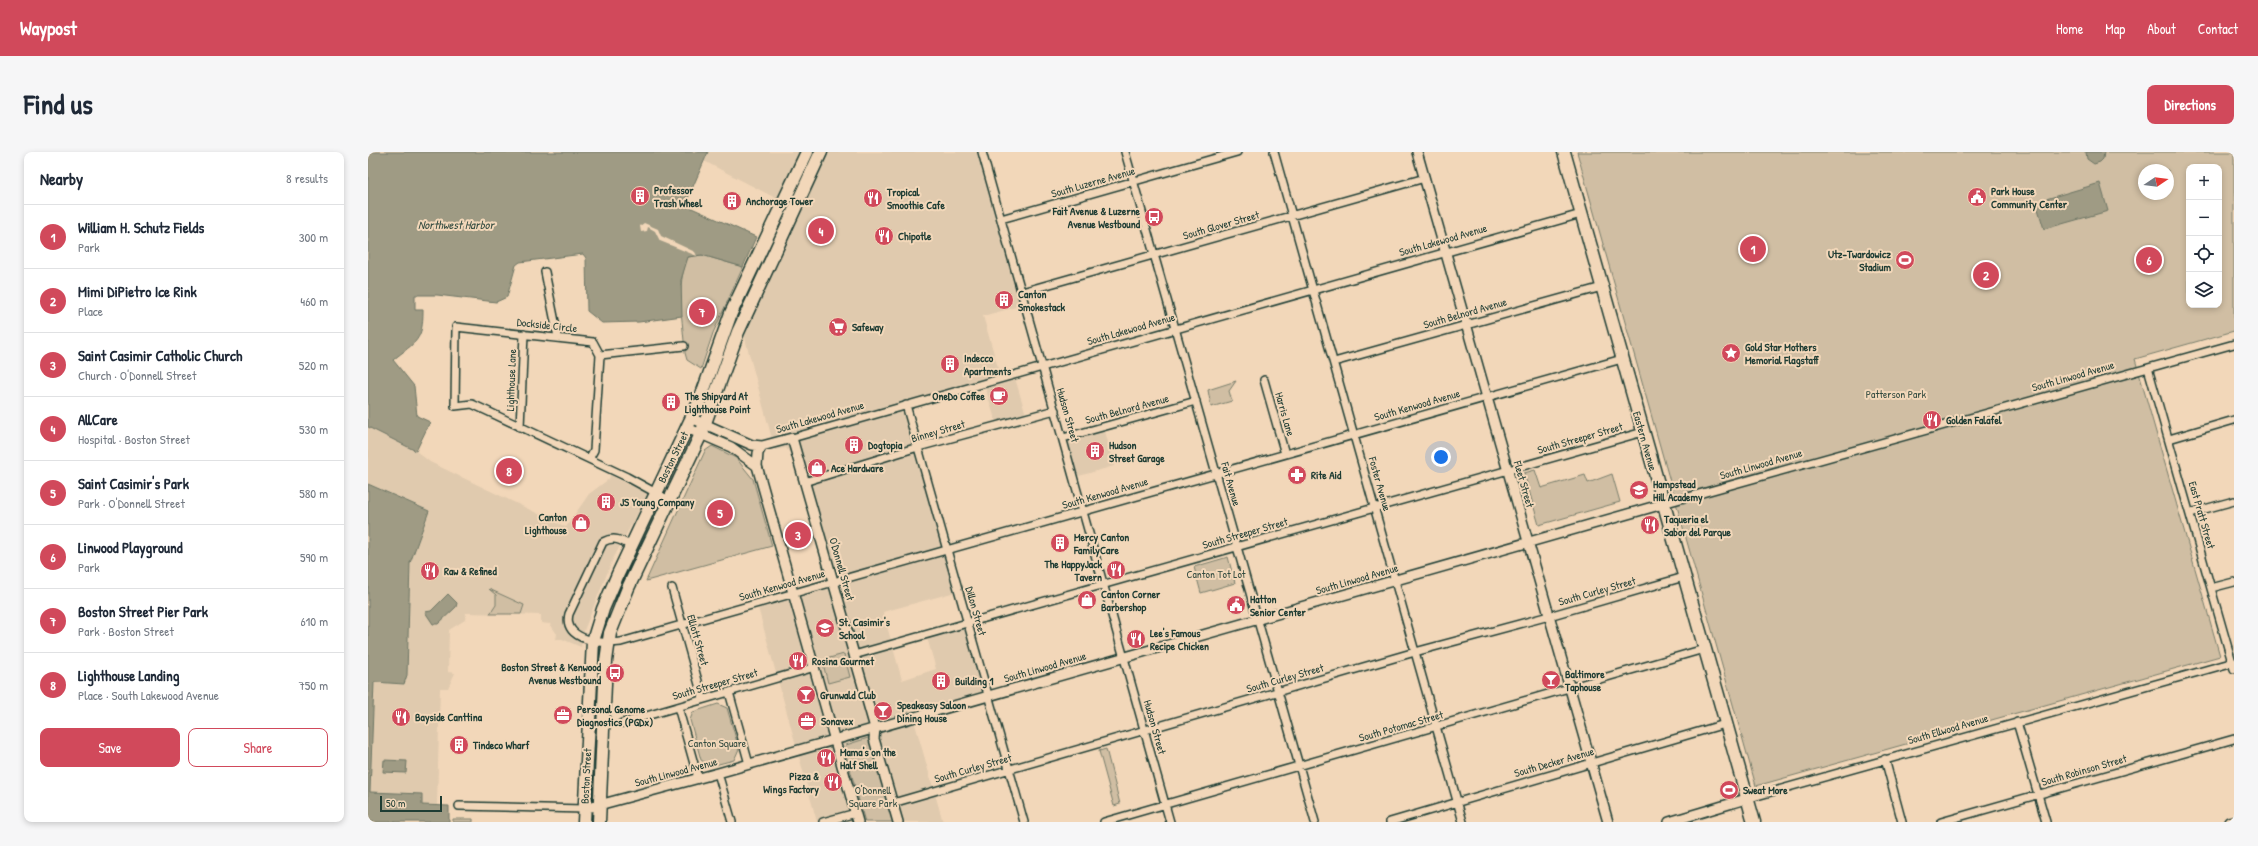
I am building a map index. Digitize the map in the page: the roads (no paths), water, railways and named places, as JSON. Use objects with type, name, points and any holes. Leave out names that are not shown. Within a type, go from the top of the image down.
[{"type":"main road","name":"Boston Street","points":[[584,822],[594,641],[603,608],[700,400],[731,313],[807,152]]},
{"type":"main road","name":"Boston Street","points":[[600,822],[607,644],[628,588],[703,429],[738,332],[821,152]]},
{"type":"main road","name":"Eastern Avenue","points":[[1564,152],[1746,799],[1754,822]]},
{"type":"street","name":"Hudson Street","points":[[982,152],[1170,822]]},
{"type":"street","name":"Fait Avenue","points":[[1125,152],[1315,822]]},
{"type":"street","name":"South Luzerne Avenue","points":[[1002,219],[1237,152]]},
{"type":"street","name":"Foster Avenue","points":[[1274,152],[1376,507],[1463,822]]},
{"type":"street","name":"Fleet Street","points":[[1417,152],[1608,822]]},
{"type":"street","name":"South Glover Street","points":[[1022,292],[1425,178]]},
{"type":"street","name":"South Lakewood Avenue","points":[[689,423],[703,429],[762,446],[1581,214]]},
{"type":"street","points":[[546,272],[558,337]]},
{"type":"street","name":"South Belnord Avenue","points":[[1334,362],[1602,287]]},
{"type":"street","name":"Dockside Circle","points":[[520,427],[472,404],[455,406],[456,327],[594,342],[600,355]]},
{"type":"street","name":"Lighthouse Lane","points":[[520,427],[524,334]]},
{"type":"street","name":"South Linwood Avenue","points":[[459,806],[584,809],[600,805],[836,740],[1528,542],[2234,344]]},
{"type":"street","points":[[589,459],[594,450],[600,355],[684,346]]},
{"type":"street","name":"South Kenwood Avenue","points":[[631,546],[616,539],[609,539],[603,542],[591,565],[567,620],[569,627],[578,635],[607,644],[622,642],[1622,359]]},
{"type":"street","name":"East Pratt Street","points":[[2148,368],[2233,664]]},
{"type":"street","name":"Harris Lane","points":[[1264,380],[1285,454]]},
{"type":"street","name":"South Belnord Avenue","points":[[1063,438],[1196,401]]},
{"type":"street","name":"Dillon Street","points":[[906,405],[1024,822]]},
{"type":"street","name":"Binney Street","points":[[804,482],[918,447],[1055,410]]},
{"type":"street","points":[[2168,439],[2234,420]]},
{"type":"street","points":[[520,427],[627,477],[669,500]]},
{"type":"street","name":"South Lakewood Avenue","points":[[703,429],[757,466]]},
{"type":"street","name":"South Streeper Street","points":[[854,655],[1642,432]]},
{"type":"street","name":"O'Donnell Street","points":[[792,438],[875,728],[874,739],[898,822]]},
{"type":"street","points":[[762,446],[758,453],[757,466],[836,740],[858,822]]},
{"type":"street","points":[[2190,513],[2234,500]]},
{"type":"street","name":"South Curley Street","points":[[893,803],[1415,652],[1684,578]]},
{"type":"street","points":[[2211,588],[2234,582]]},
{"type":"street","name":"Elliott Street","points":[[672,588],[703,699]]},
{"type":"street","name":"South Potomac Street","points":[[1104,822],[1570,689],[1704,649]]},
{"type":"street","name":"South Ellwood Avenue","points":[[1668,822],[2017,722],[2233,664]]},
{"type":"street","name":"South Streeper Street","points":[[622,723],[815,667]]},
{"type":"street","points":[[729,692],[750,764]]},
{"type":"street","points":[[678,707],[698,778]]},
{"type":"street","points":[[2017,722],[2046,822]]},
{"type":"street","name":"South Decker Avenue","points":[[1390,822],[1725,724]]},
{"type":"street","name":"South Robinson Street","points":[[1941,822],[2234,739]]},
{"type":"street","points":[[1885,759],[1902,822]]},
{"type":"street","points":[[718,773],[732,822]]},
{"type":"street","points":[[823,822],[856,813]]},
{"type":"street","points":[[2229,822],[2234,821]]},
{"type":"water","name":"Northwest Harbor","points":[[368,152],[708,152],[685,205],[756,237],[743,267],[702,255],[688,257],[681,280],[682,316],[639,322],[602,323],[587,311],[586,258],[583,254],[520,262],[516,265],[507,297],[496,302],[437,295],[415,295],[415,310],[423,310],[423,321],[420,335],[413,344],[393,360],[414,386],[417,416],[430,422],[416,451],[368,427]]},
{"type":"water","points":[[2086,152],[2104,152],[2103,159],[2094,164],[2087,159]]},
{"type":"water","points":[[2100,183],[2108,211],[2044,229],[2036,202]]},
{"type":"water","points":[[368,484],[429,511],[410,563],[407,675],[404,684],[374,682],[370,792],[422,794],[422,805],[449,806],[449,822],[368,822]]},
{"type":"water","points":[[448,594],[457,603],[456,607],[438,624],[433,624],[425,612],[431,611]]},
{"type":"water","points":[[384,760],[407,761],[406,773],[383,772]]},
{"type":"place","name":"Professor Trash Wheel","points":[[640,196]]},
{"type":"place","name":"Park House Community Center","points":[[1977,197]]},
{"type":"place","name":"Tropical Smoothie Cafe","points":[[873,198]]},
{"type":"place","name":"Anchorage Tower","points":[[732,201]]},
{"type":"place","name":"Fait Avenue & Luzerne Avenue Westbound","points":[[1154,217]]},
{"type":"place","name":"AllCare","points":[[821,231]]},
{"type":"place","name":"Chipotle","points":[[884,236]]},
{"type":"place","name":"William H. Schutz Fields","points":[[1753,249]]},
{"type":"place","name":"Utz-Twardowicz Stadium","points":[[1905,260]]},
{"type":"place","name":"Linwood Playground","points":[[2149,260]]},
{"type":"place","name":"Mimi DiPietro Ice Rink","points":[[1986,275]]},
{"type":"place","name":"Canton Smokestack","points":[[1004,300]]},
{"type":"place","name":"Boston Street Pier Park","points":[[702,312]]},
{"type":"place","name":"Safeway","points":[[838,327]]},
{"type":"place","name":"Gold Star Mothers Memorial Flagstaff","points":[[1731,353]]},
{"type":"place","name":"Indecco Apartments","points":[[950,364]]},
{"type":"place","name":"OneDo Coffee","points":[[999,396]]},
{"type":"place","name":"The Shipyard At Lighthouse Point","points":[[671,402]]},
{"type":"place","name":"Golden Falafel","points":[[1932,420]]},
{"type":"place","name":"Dogtopia","points":[[854,445]]},
{"type":"place","name":"Hudson Street Garage","points":[[1095,451]]},
{"type":"place","name":"Ace Hardware","points":[[817,468]]},
{"type":"place","name":"Lighthouse Landing","points":[[509,471]]},
{"type":"place","name":"Rite Aid","points":[[1297,475]]},
{"type":"place","name":"Hampstead Hill Academy","points":[[1639,490]]},
{"type":"place","name":"JS Young Company","points":[[606,502]]},
{"type":"place","name":"Saint Casimir's Park","points":[[720,513]]},
{"type":"place","name":"Canton Lighthouse","points":[[581,523]]},
{"type":"place","name":"Taqueria el Sabor del Parque","points":[[1650,525]]},
{"type":"place","name":"Saint Casimir Catholic Church","points":[[798,535]]},
{"type":"place","name":"Mercy Canton FamilyCare","points":[[1060,543]]},
{"type":"place","name":"The HappyJack Tavern","points":[[1116,570]]},
{"type":"place","name":"Raw & Refined","points":[[430,571]]},
{"type":"place","name":"Canton Corner Barbershop","points":[[1087,600]]},
{"type":"place","name":"Hatton Senior Center","points":[[1236,605]]},
{"type":"place","name":"St. Casimir's School","points":[[825,628]]},
{"type":"place","name":"Lee's Famous Recipe Chicken","points":[[1136,639]]},
{"type":"place","name":"Rosina Gourmet","points":[[798,661]]},
{"type":"place","name":"Boston Street & Kenwood Avenue Westbound","points":[[615,673]]},
{"type":"place","name":"Baltimore Taphouse","points":[[1551,680]]},
{"type":"place","name":"Building 1","points":[[941,681]]},
{"type":"place","name":"Grunwald Club","points":[[806,695]]},
{"type":"place","name":"Speakeasy Saloon Dining House","points":[[883,711]]},
{"type":"place","name":"Personal Genome Diagnostics (PGDx)","points":[[563,715]]},
{"type":"place","name":"Bayside Canttina","points":[[401,717]]},
{"type":"place","name":"Sonavex","points":[[807,721]]},
{"type":"place","name":"Tindeco Wharf","points":[[459,745]]},
{"type":"place","name":"Mama's on the Half Shell","points":[[826,758]]},
{"type":"place","name":"Pizza & Wings Factory","points":[[833,782]]},
{"type":"place","name":"Sweat More","points":[[1729,790]]},
{"type":"park label","name":"Patterson Park","points":[[1896,394]]},
{"type":"park label","name":"Canton Tot Lot","points":[[1216,574]]},
{"type":"park label","name":"Canton Square","points":[[717,743]]},
{"type":"park label","name":"O'Donnell Square Park","points":[[873,796]]}]
